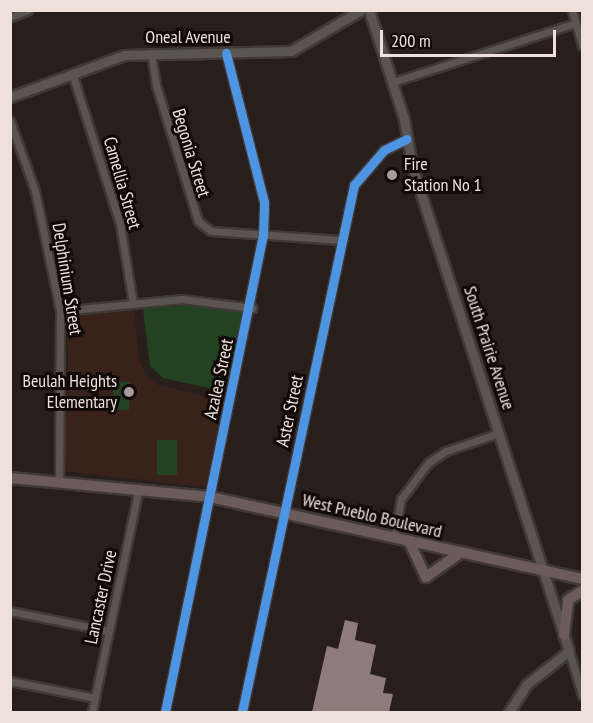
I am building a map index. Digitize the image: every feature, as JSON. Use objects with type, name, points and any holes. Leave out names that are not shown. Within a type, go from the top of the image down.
[{"type":"main road","name":"Oneal Avenue","points":[[10,97],[124,56],[151,52],[291,51],[361,10]]},
{"type":"main road","name":"South Prairie Avenue","points":[[369,10],[393,82],[407,139],[569,651]]},
{"type":"main road","name":"West Pueblo Boulevard","points":[[10,478],[210,497],[582,579]]},
{"type":"main road","points":[[409,541],[426,577],[460,553]]},
{"type":"main road","points":[[564,635],[568,598],[582,591]]},
{"type":"main road","points":[[508,712],[527,684],[569,651]]},
{"type":"street","points":[[10,17],[28,10]]},
{"type":"street","points":[[572,10],[582,46]]},
{"type":"street","points":[[393,82],[576,23]]},
{"type":"street","name":"Begonia Street","points":[[151,52],[156,85],[198,220],[211,231],[342,240]]},
{"type":"street","name":"Azalea Street","points":[[165,712],[252,308],[263,236],[264,202],[227,73],[226,53]]},
{"type":"street","name":"Camellia Street","points":[[72,74],[120,224],[133,303]]},
{"type":"street","name":"Delphinium Street","points":[[10,121],[35,191],[60,310],[59,482]]},
{"type":"street","name":"Aster Street","points":[[242,712],[354,185],[366,166],[384,150],[407,139]]},
{"type":"street","points":[[60,310],[182,299],[252,308]]},
{"type":"street","points":[[394,538],[401,499],[428,463],[446,451],[500,433]]},
{"type":"street","name":"Lancaster Drive","points":[[92,712],[139,489]]},
{"type":"street","points":[[10,611],[109,630]]},
{"type":"street","name":"South Prairie Avenue","points":[[569,651],[582,695]]},
{"type":"street","points":[[10,681],[95,698]]},
{"type":"shaded area","name":"Beulah Heights Elementary","points":[[134,308],[139,360],[146,376],[158,385],[225,401],[205,487],[63,471],[69,384],[66,315]]},
{"type":"green space","points":[[207,304],[244,312],[226,392],[163,378],[150,366],[143,309]]},
{"type":"green space","points":[[112,381],[130,382],[129,410],[115,410]]},
{"type":"green space","points":[[157,440],[177,440],[177,475],[157,475]]},
{"type":"building","points":[[345,620],[358,623],[355,640],[376,645],[370,674],[386,678],[383,693],[393,694],[389,712],[312,712],[327,646],[338,649]]},
{"type":"cycle path","points":[[165,712],[263,236],[264,202],[226,53]]},
{"type":"cycle path","points":[[242,712],[354,185],[384,150],[407,139]]},
{"type":"place","name":"Fire Station No 1","points":[[392,175]]},
{"type":"place","name":"Beulah Heights Elementary","points":[[129,392]]}]
